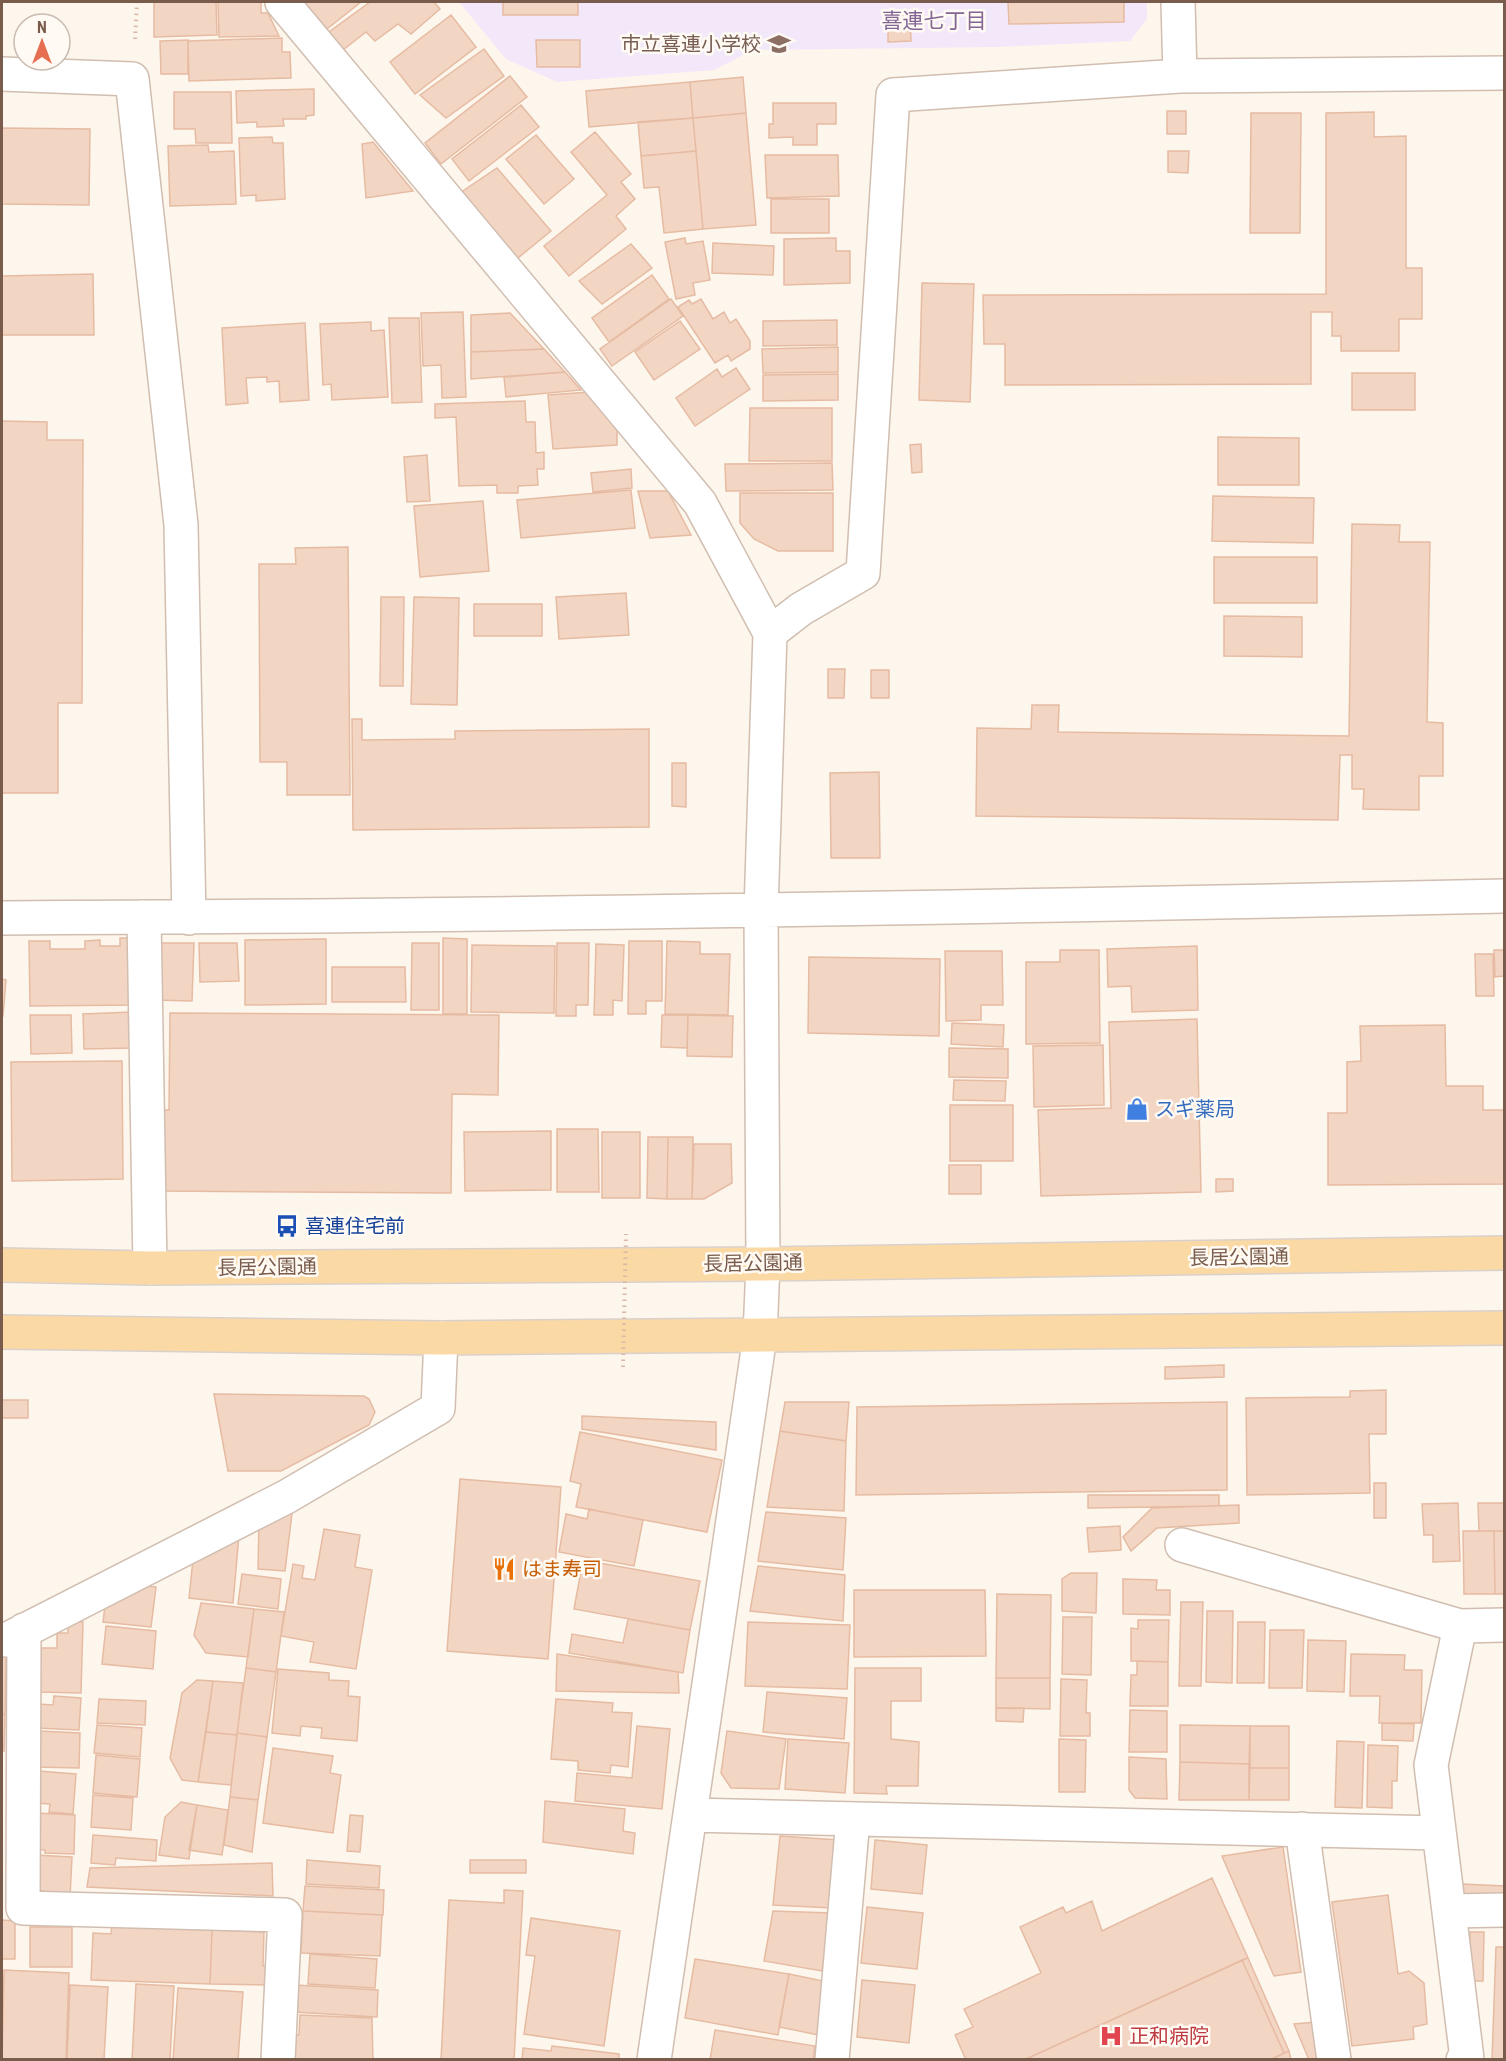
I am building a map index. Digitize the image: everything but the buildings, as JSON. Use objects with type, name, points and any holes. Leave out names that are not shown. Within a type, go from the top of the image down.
[{"type":"main road","name":"長居公園通","points":[[2,1266],[150,1268],[763,1264],[1504,1253]]},
{"type":"main road","points":[[2,1332],[441,1338],[1504,1328]]},
{"type":"street","points":[[282,2],[700,503],[770,633],[761,912],[763,1264],[760,1336],[654,2060]]},
{"type":"street","points":[[1178,2],[1180,76]]},
{"type":"street","points":[[770,633],[801,609],[863,573],[893,95],[1180,76],[1504,73]]},
{"type":"street","points":[[2,74],[132,79],[181,525],[189,918]]},
{"type":"street","points":[[2,918],[761,912],[1504,896]]},
{"type":"street","points":[[144,917],[150,1268]]},
{"type":"street","points":[[278,2060],[285,1915],[23,1908],[13,1636],[286,1497],[438,1408],[441,1338]]},
{"type":"street","points":[[1182,1545],[1460,1626],[1504,1625]]},
{"type":"street","points":[[1460,1626],[1431,1765],[1467,2059],[1463,2060]]},
{"type":"street","points":[[691,1815],[1439,1833]]},
{"type":"street","points":[[832,2060],[853,1819]]},
{"type":"street","points":[[1302,1829],[1334,2060]]},
{"type":"street","points":[[1450,1911],[1504,1910]]},
{"type":"path","points":[[623,1367],[626,1234]]},
{"type":"shaded area","name":"市立喜連小学校","points":[[459,2],[1147,2],[1147,19],[1130,41],[997,47],[753,50],[714,70],[557,82],[506,59]]},
{"type":"place","name":"市立喜連小学校","points":[[779,44]]},
{"type":"place","name":"スギ薬局","points":[[1137,1109]]},
{"type":"place","name":"喜連住宅前","points":[[287,1226]]},
{"type":"place","name":"はま寿司","points":[[504,1569]]},
{"type":"place","name":"正和病院","points":[[1111,2036]]},
{"type":"district","name":"喜連七丁目","points":[[934,21]]}]
